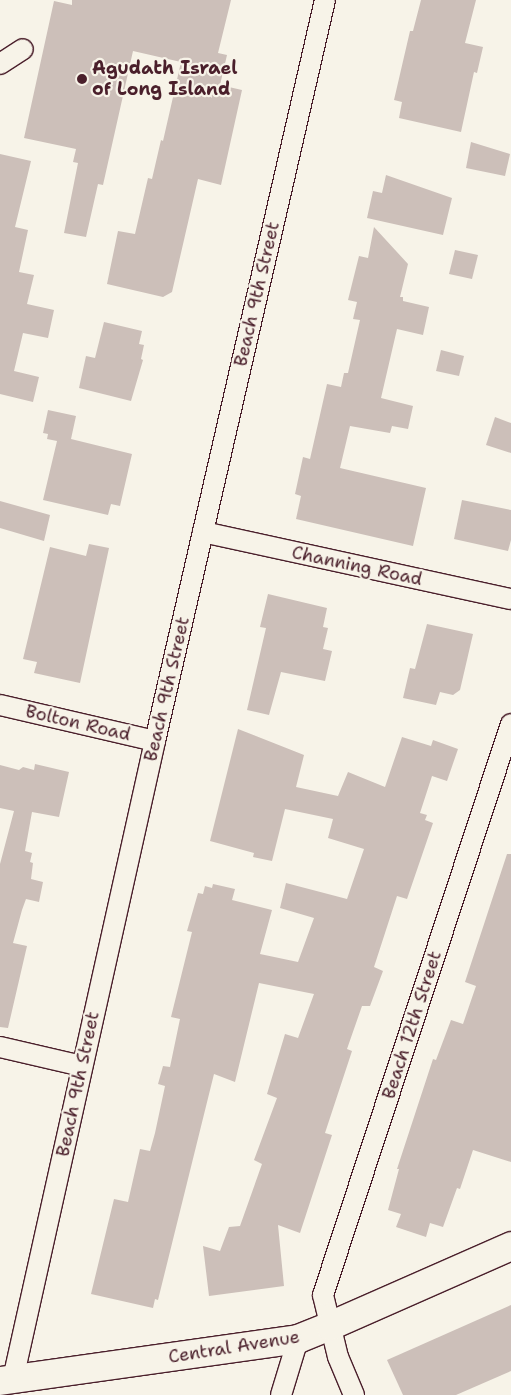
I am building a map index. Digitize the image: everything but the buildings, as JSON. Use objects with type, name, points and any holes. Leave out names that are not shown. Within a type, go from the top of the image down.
[{"type":"street","name":"Beach 9th Street","points":[[6,1380],[82,1066],[325,0]]},
{"type":"street","points":[[0,64],[23,49]]},
{"type":"street","name":"Channing Road","points":[[203,532],[511,600]]},
{"type":"street","name":"Bolton Road","points":[[0,705],[155,740]]},
{"type":"street","name":"Beach 12th Street","points":[[354,1395],[338,1358],[323,1295],[511,724]]},
{"type":"street","points":[[0,1047],[82,1066]]},
{"type":"street","name":"Central Avenue","points":[[6,1380],[298,1339],[511,1246]]},
{"type":"street","points":[[281,1395],[298,1339]]},
{"type":"place","name":"Agudath Israel of Long Island","points":[[82,79]]}]
